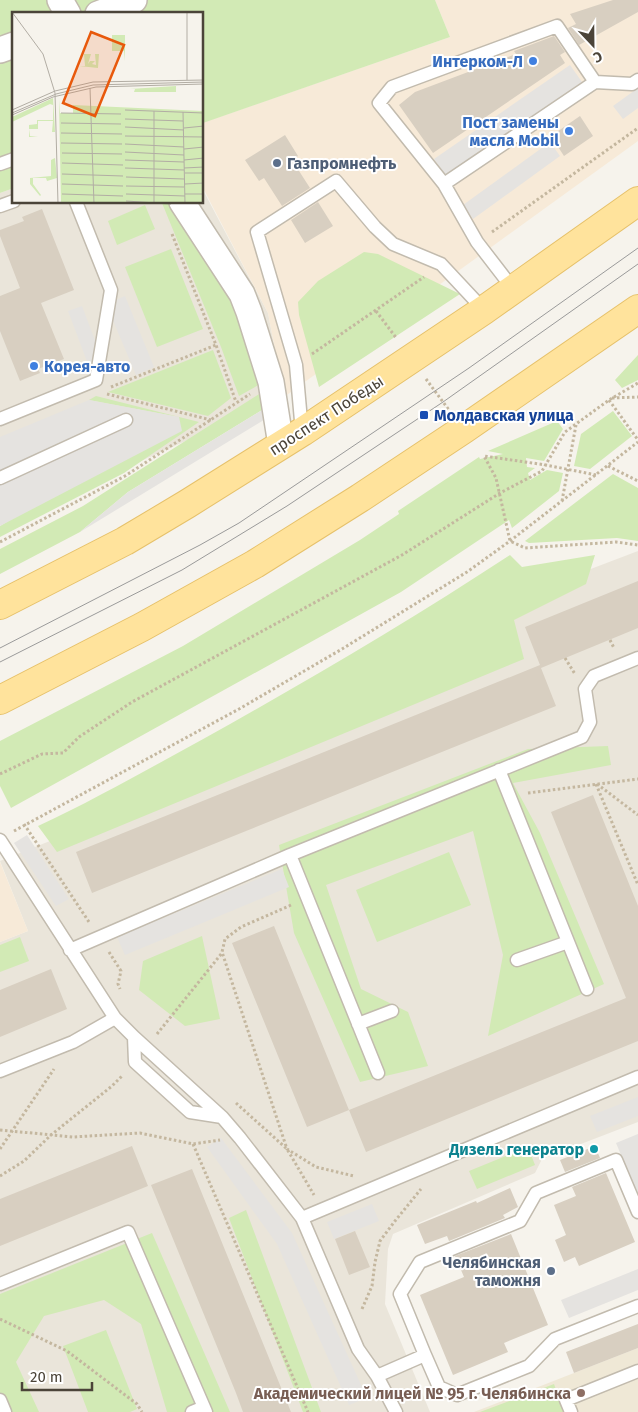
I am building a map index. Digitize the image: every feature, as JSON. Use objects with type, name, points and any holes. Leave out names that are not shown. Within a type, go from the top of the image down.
[{"type":"main road","name":"проспект Победы","points":[[0,605],[125,541],[292,438],[412,360],[638,201]]},
{"type":"main road","points":[[0,700],[142,627],[255,564],[353,503],[638,309]]},
{"type":"street","points":[[60,0],[67,12]]},
{"type":"street","points":[[103,12],[134,0]]},
{"type":"street","points":[[0,50],[12,46]]},
{"type":"street","points":[[183,204],[242,294],[292,438]]},
{"type":"lane","points":[[514,290],[477,242],[444,184],[379,103],[392,87],[557,26],[595,82]]},
{"type":"lane","points":[[444,184],[595,82],[632,84],[638,80]]},
{"type":"lane","points":[[0,164],[12,160]]},
{"type":"lane","points":[[292,438],[296,365],[257,232],[336,181],[374,227],[393,244],[441,264],[484,310]]},
{"type":"lane","points":[[0,206],[12,202]]},
{"type":"lane","points":[[0,420],[96,380],[111,290],[77,204]]},
{"type":"lane","points":[[0,478],[126,420]]},
{"type":"lane","points":[[70,950],[290,855],[582,737],[590,722],[585,689],[594,676],[638,658]]},
{"type":"lane","points":[[499,770],[587,989]]},
{"type":"lane","points":[[4,837],[70,950],[115,1018],[222,1117],[302,1218],[358,1349],[396,1412]]},
{"type":"lane","points":[[290,855],[378,1073]]},
{"type":"lane","points":[[517,960],[568,942]]},
{"type":"lane","points":[[358,1024],[392,1011]]},
{"type":"lane","points":[[0,1071],[73,1042],[115,1018]]},
{"type":"lane","points":[[134,1037],[135,1062],[190,1112],[222,1117]]},
{"type":"lane","points":[[302,1218],[638,1077]]},
{"type":"lane","points":[[638,1212],[616,1160],[536,1193],[520,1221],[420,1262],[400,1294],[439,1386],[457,1394],[529,1366],[555,1339],[638,1306]]},
{"type":"lane","points":[[0,1284],[128,1232],[201,1410]]},
{"type":"lane","points":[[376,1376],[425,1355]]},
{"type":"lane","points":[[571,1412],[566,1400],[638,1371]]},
{"type":"lane","points":[[0,1400],[5,1412]]},
{"type":"path","points":[[477,242],[638,128]]},
{"type":"path","points":[[170,229],[216,345],[236,402]]},
{"type":"path","points":[[296,365],[441,264]]},
{"type":"path","points":[[376,311],[484,456],[496,478],[510,541]]},
{"type":"path","points":[[211,420],[99,392],[216,345]]},
{"type":"path","points":[[0,542],[125,476],[236,402],[271,382]]},
{"type":"path","points":[[0,774],[42,754],[63,753],[80,737],[132,702],[402,556],[500,493],[542,470],[566,432],[610,399],[638,384]]},
{"type":"path","points":[[610,399],[638,397]]},
{"type":"path","points":[[4,837],[342,649],[467,572],[510,541],[638,441],[610,399]]},
{"type":"path","points":[[562,501],[576,424]]},
{"type":"path","points":[[484,456],[596,475]]},
{"type":"path","points":[[608,466],[638,481]]},
{"type":"path","points":[[510,541],[525,548],[616,542],[638,545]]},
{"type":"path","points":[[510,796],[638,778]]},
{"type":"path","points":[[596,784],[638,815]]},
{"type":"path","points":[[596,784],[638,885]]},
{"type":"path","points":[[308,897],[241,927],[225,939],[222,952],[287,1149],[316,1166],[384,1184]]},
{"type":"path","points":[[0,1149],[73,1042]]},
{"type":"path","points":[[0,1130],[73,1137],[140,1132],[193,1144],[240,1138]]},
{"type":"path","points":[[193,1144],[308,1412]]},
{"type":"path","points":[[362,1309],[372,1286],[380,1242],[395,1220],[447,1158]]},
{"type":"path","points":[[0,1319],[66,1352],[138,1404],[142,1412]]},
{"type":"shaded area","points":[[435,0],[638,0],[638,141],[284,397],[268,313],[204,190],[204,122],[450,37]]},
{"type":"shaded area","points":[[570,65],[582,82],[446,176],[434,159]]},
{"type":"shaded area","points":[[638,88],[638,108],[623,119],[613,106]]},
{"type":"shaded area","points":[[550,142],[560,156],[473,219],[463,205]]},
{"type":"shaded area","points":[[12,189],[12,204],[204,204],[204,192],[268,313],[284,397],[0,524],[0,193]]},
{"type":"shaded area","points":[[125,296],[154,367],[136,375],[106,304]]},
{"type":"shaded area","points":[[82,306],[102,359],[88,364],[68,311]]},
{"type":"shaded area","points":[[89,400],[179,417],[182,431],[0,526],[0,437]]},
{"type":"shaded area","points":[[267,407],[272,415],[80,532],[128,492]]},
{"type":"shaded area","points":[[638,551],[638,1122],[542,1159],[535,1173],[393,1234],[388,1249],[385,1304],[430,1412],[0,1412],[0,942],[28,931],[0,861],[487,666],[465,617]]},
{"type":"shaded area","points":[[27,835],[69,899],[56,906],[14,843]]},
{"type":"shaded area","points":[[0,862],[28,931],[0,942]]},
{"type":"shaded area","points":[[282,869],[289,887],[125,955],[117,937]]},
{"type":"shaded area","points":[[638,1097],[638,1116],[597,1132],[590,1116]]},
{"type":"shaded area","points":[[638,1134],[638,1196],[616,1143]]},
{"type":"shaded area","points":[[221,1138],[292,1233],[367,1398],[349,1405],[277,1244],[207,1147]]},
{"type":"shaded area","points":[[372,1204],[379,1221],[334,1239],[327,1222]]},
{"type":"shaded area","points":[[638,1269],[638,1290],[569,1318],[561,1300]]},
{"type":"shaded area","name":"Академический лицей № 95 г. Челябинска","points":[[638,1348],[638,1412],[474,1412],[574,1373]]},
{"type":"green space","points":[[0,0],[435,0],[450,37],[204,123],[204,12],[12,12],[12,189],[0,193]]},
{"type":"green space","points":[[162,204],[172,204],[236,303],[262,383],[239,396]]},
{"type":"green space","points":[[145,205],[155,229],[117,245],[108,221]]},
{"type":"green space","points":[[171,249],[203,329],[157,347],[125,267]]},
{"type":"green space","points":[[364,252],[378,254],[460,294],[319,387],[299,315],[298,302],[318,281]]},
{"type":"green space","points":[[213,350],[231,398],[208,416],[108,392]]},
{"type":"green space","points":[[638,355],[638,380],[622,388],[615,380]]},
{"type":"green space","points":[[264,391],[267,407],[128,492],[80,532],[0,574],[0,549],[83,506]]},
{"type":"green space","points":[[96,396],[199,422],[124,473],[0,537],[0,526],[179,417],[89,400]]},
{"type":"green space","points":[[613,411],[632,436],[590,469],[574,466],[581,434]]},
{"type":"green space","points":[[557,421],[563,429],[544,461],[526,458],[527,467],[535,468],[528,473],[530,480],[547,470],[563,473],[559,491],[512,528],[509,520],[401,592],[11,808],[0,786],[0,741],[183,646],[360,540],[399,514],[398,511],[479,457],[480,459],[503,454],[488,451]]},
{"type":"green space","points":[[613,474],[638,488],[638,541],[617,538],[529,543],[525,541]]},
{"type":"green space","points":[[510,555],[522,567],[595,555],[586,584],[514,620],[524,659],[57,852],[38,826],[123,783],[283,694],[397,626]]},
{"type":"green space","points":[[608,746],[611,765],[513,783],[540,833],[604,984],[488,1036],[503,955],[473,831],[326,885],[361,989],[408,1012],[428,1066],[360,1082],[294,933],[279,845],[528,749]]},
{"type":"green space","points":[[449,852],[471,905],[377,942],[356,890]]},
{"type":"green space","points":[[202,936],[220,1019],[185,1026],[139,990],[143,961]]},
{"type":"green space","points":[[20,937],[29,961],[0,972],[0,945]]},
{"type":"green space","points":[[528,1147],[535,1165],[477,1189],[469,1171]]},
{"type":"green space","points":[[246,1210],[321,1412],[303,1412],[229,1218]]},
{"type":"green space","points":[[152,1233],[230,1412],[167,1412],[141,1324],[104,1300],[44,1316],[16,1362],[39,1412],[0,1412],[0,1294]]},
{"type":"green space","points":[[106,1330],[137,1409],[130,1412],[88,1412],[63,1346]]},
{"type":"green space","points":[[554,1384],[564,1412],[480,1412]]},
{"type":"building","points":[[613,0],[638,0],[638,12],[579,45],[568,28],[576,24],[570,14]]},
{"type":"building","points":[[554,36],[565,52],[560,55],[565,63],[433,153],[399,105],[415,92],[516,54],[514,51]]},
{"type":"building","points":[[580,116],[593,136],[564,156],[551,136]]},
{"type":"building","points":[[285,135],[298,156],[292,160],[310,188],[282,206],[264,178],[259,181],[245,160]]},
{"type":"building","points":[[318,202],[333,226],[305,243],[291,220]]},
{"type":"building","points":[[42,209],[74,290],[41,303],[64,359],[38,369],[40,373],[20,381],[0,331],[0,296],[20,288],[0,236],[0,230],[24,221],[22,217]]},
{"type":"building","points":[[638,581],[638,628],[541,668],[556,706],[92,893],[76,852],[540,665],[525,627]]},
{"type":"building","points":[[593,795],[638,906],[638,1041],[366,1152],[349,1110],[626,998],[551,812]]},
{"type":"building","points":[[274,926],[349,1110],[307,1127],[232,943]]},
{"type":"building","points":[[51,969],[67,1009],[0,1037],[0,990]]},
{"type":"building","points":[[132,1146],[148,1186],[0,1246],[0,1199]]},
{"type":"building","points":[[595,1146],[600,1158],[565,1172],[560,1160]]},
{"type":"building","points":[[192,1169],[291,1412],[243,1412],[151,1185]]},
{"type":"building","points":[[606,1173],[635,1242],[579,1266],[575,1257],[564,1262],[555,1240],[566,1235],[554,1205],[576,1196],[572,1187]]},
{"type":"building","points":[[510,1188],[518,1207],[503,1215],[505,1218],[449,1241],[447,1236],[425,1244],[417,1225],[476,1201],[477,1203]]},
{"type":"building","points":[[355,1231],[370,1267],[349,1275],[335,1239]]},
{"type":"building","points":[[511,1234],[548,1325],[504,1343],[508,1352],[453,1375],[420,1295],[464,1277],[455,1256]]},
{"type":"building","points":[[638,1324],[638,1348],[574,1373],[566,1352]]},
{"type":"tram line","points":[[0,648],[239,523],[469,368],[638,248]]},
{"type":"tram line","points":[[0,662],[182,570],[287,506],[443,402],[638,264]]},
{"type":"place","name":"Интерком-Л","points":[[533,61]]},
{"type":"place","name":"Пост замены масла Mobil","points":[[569,131]]},
{"type":"place","name":"Газпромнефть","points":[[277,163]]},
{"type":"place","name":"Корея-авто","points":[[34,366]]},
{"type":"place","name":"Молдавская улица","points":[[424,415]]},
{"type":"place","name":"Дизель генератор","points":[[594,1149]]},
{"type":"place","name":"Челябинская таможня","points":[[551,1271]]},
{"type":"place","name":"Академический лицей № 95 г. Челябинска","points":[[581,1393]]}]
